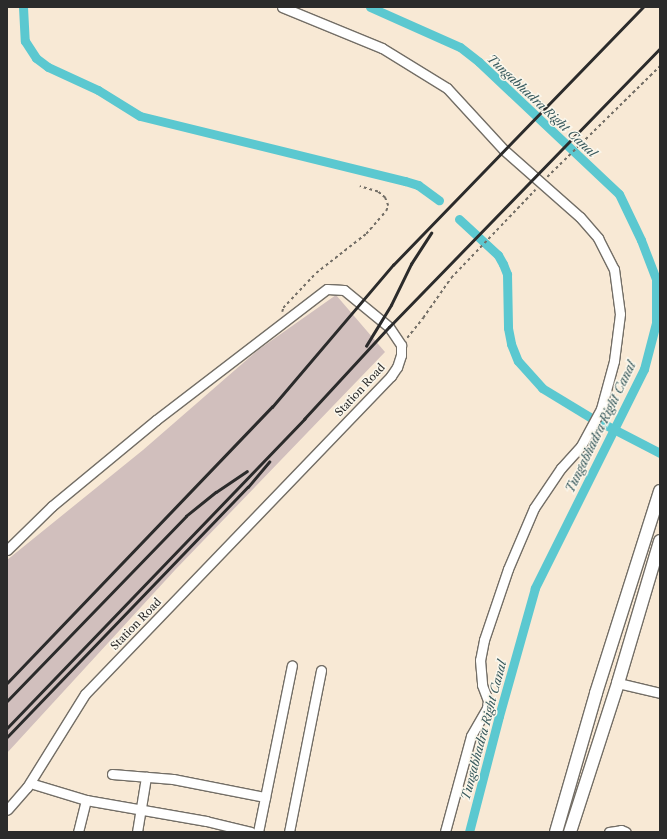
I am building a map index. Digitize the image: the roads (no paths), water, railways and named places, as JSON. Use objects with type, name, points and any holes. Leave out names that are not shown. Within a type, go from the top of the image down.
[{"type":"main road","points":[[556,832],[596,693],[660,491]]},
{"type":"main road","points":[[570,832],[618,683],[660,541]]},
{"type":"street","points":[[282,7],[382,48],[447,88],[504,150],[580,217],[598,238],[614,269],[620,314],[614,361],[601,409],[581,446],[561,468],[534,508],[503,583],[484,640],[480,660],[482,686],[488,701],[487,708],[471,736],[445,832]]},
{"type":"street","name":"Station Road","points":[[7,550],[52,506],[156,420],[327,289],[344,290],[389,327],[401,345],[401,355],[397,367],[391,376],[85,694],[30,783],[7,810]]},
{"type":"street","points":[[258,832],[292,665]]},
{"type":"street","points":[[289,832],[321,670]]},
{"type":"street","points":[[618,683],[660,693]]},
{"type":"street","points":[[112,774],[187,782],[265,797]]},
{"type":"street","points":[[137,832],[146,777]]},
{"type":"street","points":[[30,783],[86,800],[206,821],[251,832]]},
{"type":"street","points":[[78,832],[86,800]]},
{"type":"street","points":[[609,832],[621,830],[626,832]]},
{"type":"waterway","points":[[23,7],[25,41],[36,58],[48,67],[98,90],[140,116],[405,181],[418,185],[439,200]]},
{"type":"waterway","name":"Tungabhadra Right Canal","points":[[370,7],[460,47],[479,62],[619,194],[641,240],[656,279],[656,323],[644,369],[535,588],[499,716],[469,832]]},
{"type":"waterway","points":[[459,219],[498,255],[503,264],[507,274],[508,328],[511,344],[518,361],[542,388],[593,419]]},
{"type":"waterway","points":[[600,422],[660,453]]},
{"type":"railway","points":[[7,683],[272,407],[393,265],[643,7]]},
{"type":"railway","points":[[7,728],[304,419],[389,327],[660,48]]},
{"type":"railway","points":[[366,346],[391,305],[411,264],[431,233]]},
{"type":"railway","points":[[7,737],[248,487],[269,462]]},
{"type":"railway","points":[[7,701],[186,516],[216,492],[247,471]]}]
